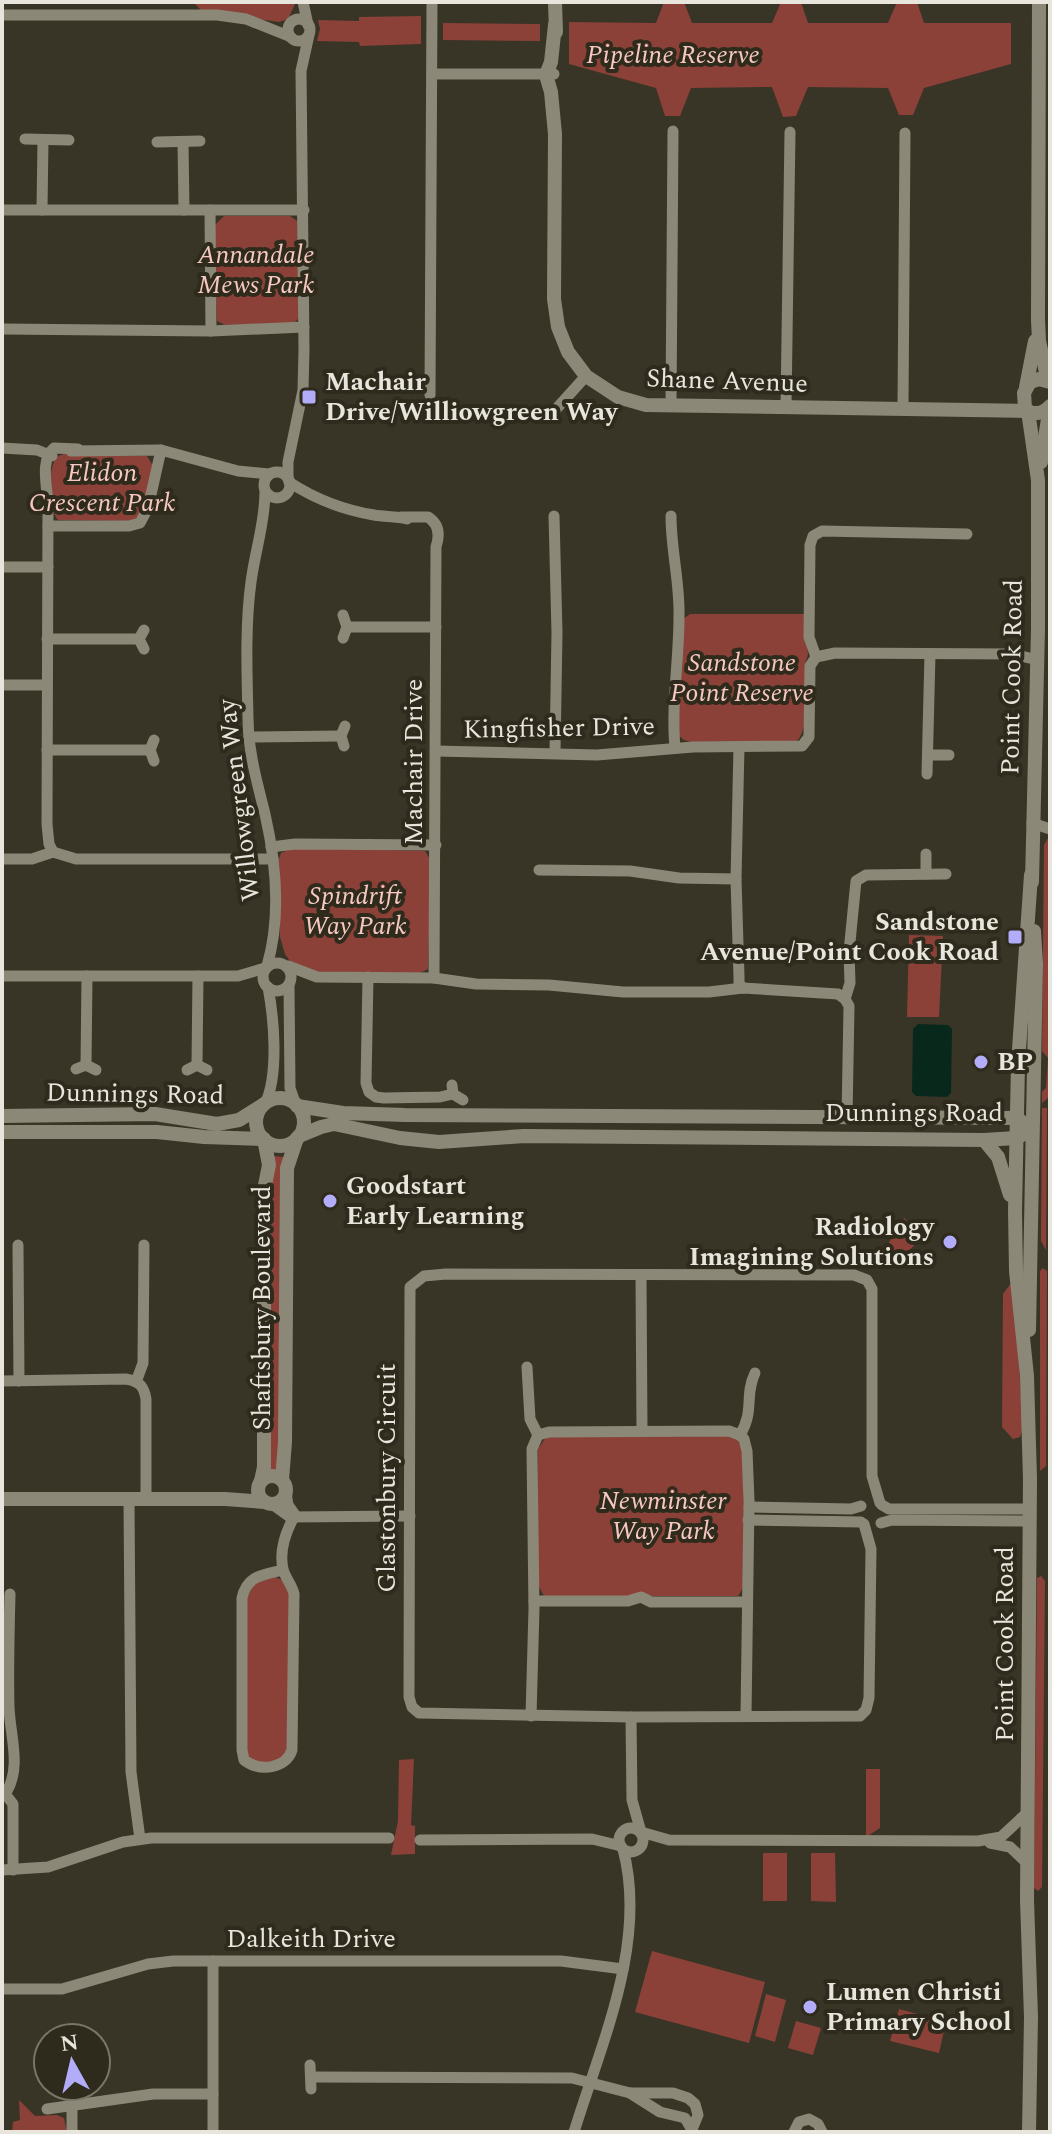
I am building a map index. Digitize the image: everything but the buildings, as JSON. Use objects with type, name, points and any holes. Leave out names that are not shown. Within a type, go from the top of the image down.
[{"type":"main road","name":"Shane Avenue","points":[[555,2],[558,56],[550,74],[558,91],[555,134],[555,317],[564,344],[586,376],[618,397],[646,405],[981,408],[1039,413],[1050,406]]},
{"type":"main road","points":[[1025,390],[1038,320],[1044,247],[1044,106],[1039,2]]},
{"type":"main road","points":[[1038,320],[1039,341],[1049,381]]},
{"type":"main road","name":"Shane Avenue","points":[[981,408],[1005,402],[1025,390],[1034,380],[1049,381]]},
{"type":"main road","name":"Point Cook Road","points":[[1025,390],[1023,399],[1038,480],[1038,655],[1015,1211],[1016,1271],[1027,1376]]},
{"type":"main road","name":"Point Cook Road","points":[[1038,480],[1050,406]]},
{"type":"main road","name":"Point Cook Road","points":[[1019,2132],[1030,1964],[1027,1912],[1027,1376],[1032,1259],[1036,964],[1031,875]]},
{"type":"main road","points":[[281,1099],[297,1106],[304,1122],[298,1137],[283,1145],[264,1139],[256,1122],[264,1105],[281,1099]]},
{"type":"main road","name":"Dunnings Road","points":[[2,1116],[155,1114],[217,1124],[239,1120],[264,1105]]},
{"type":"main road","name":"Dunnings Road","points":[[297,1106],[343,1113],[405,1115],[1017,1118],[1033,1129],[1016,1138],[984,1140],[524,1136],[439,1142],[400,1138],[334,1124],[298,1137]]},
{"type":"main road","name":"Dunnings Road","points":[[2,1132],[157,1132],[264,1139]]},
{"type":"main road","name":"Shaftsbury Boulevard","points":[[284,1486],[287,1168],[298,1137]]},
{"type":"main road","name":"Shaftsbury Boulevard","points":[[264,1139],[269,1165],[264,1190],[264,1494]]},
{"type":"main road","points":[[984,1140],[998,1157],[1015,1211]]},
{"type":"main road","points":[[1016,1271],[1032,1259]]},
{"type":"main road","points":[[2,1499],[225,1499],[264,1494],[280,1501],[284,1486],[272,1476],[264,1494]]},
{"type":"main road","name":"Point Cook Road","points":[[1025,2077],[1029,2132]]},
{"type":"street","points":[[301,2],[288,31],[301,71]]},
{"type":"street","points":[[238,471],[271,497],[283,496],[289,490],[292,441],[303,390],[301,71],[309,30],[301,2]]},
{"type":"street","points":[[430,395],[432,2]]},
{"type":"street","points":[[2,15],[189,8],[260,23],[301,20],[309,30]]},
{"type":"street","points":[[260,23],[303,40],[309,30]]},
{"type":"street","points":[[432,74],[550,74]]},
{"type":"street","points":[[671,406],[673,131]]},
{"type":"street","points":[[786,407],[790,132]]},
{"type":"street","points":[[903,408],[905,133]]},
{"type":"street","points":[[25,139],[69,140]]},
{"type":"street","points":[[42,210],[43,140]]},
{"type":"street","points":[[157,142],[200,141]]},
{"type":"street","points":[[183,142],[184,210]]},
{"type":"street","points":[[2,210],[304,210]]},
{"type":"street","points":[[210,210],[211,331]]},
{"type":"street","points":[[2,329],[304,331]]},
{"type":"street","points":[[548,418],[586,376]]},
{"type":"street","points":[[265,490],[265,479],[292,441]]},
{"type":"street","points":[[2,448],[37,450],[51,455]]},
{"type":"street","points":[[50,853],[44,842],[47,824],[48,567],[45,465],[54,448],[161,450],[238,471],[280,472],[289,480]]},
{"type":"street","points":[[48,526],[129,526],[140,523],[148,508],[161,450]]},
{"type":"street","name":"Machair Drive","points":[[289,480],[311,496]]},
{"type":"street","name":"Willowgreen Way","points":[[265,490],[264,523],[249,599],[249,737],[272,853],[274,929],[266,967]]},
{"type":"street","name":"Machair Drive","points":[[283,496],[311,496],[361,512],[401,517],[423,516],[432,523],[438,534],[434,978]]},
{"type":"street","name":"Willowgreen Way","points":[[264,523],[283,496]]},
{"type":"street","points":[[554,516],[557,633],[555,752]]},
{"type":"street","points":[[671,516],[679,612],[673,703],[675,748]]},
{"type":"street","name":"Kingfisher Drive","points":[[436,751],[611,754],[675,748],[795,747],[807,742],[810,666],[816,657],[809,637],[810,545],[813,536],[822,531],[967,534]]},
{"type":"street","points":[[2,567],[48,567]]},
{"type":"street","points":[[344,626],[436,627]]},
{"type":"street","points":[[47,639],[142,640]]},
{"type":"street","points":[[816,657],[835,653],[1038,655]]},
{"type":"street","points":[[927,774],[930,654]]},
{"type":"street","points":[[2,685],[47,685]]},
{"type":"street","points":[[249,737],[343,736]]},
{"type":"street","points":[[739,747],[736,879],[741,983]]},
{"type":"street","points":[[47,750],[153,750]]},
{"type":"street","points":[[928,755],[949,755]]},
{"type":"street","points":[[1032,823],[1050,819]]},
{"type":"street","points":[[1032,823],[1050,829]]},
{"type":"street","points":[[2,859],[32,859],[50,853],[76,859],[272,853],[295,844],[436,845]]},
{"type":"street","points":[[926,854],[926,874]]},
{"type":"street","points":[[539,870],[630,871],[679,878],[736,879]]},
{"type":"street","points":[[847,1118],[849,1013],[842,996],[849,977],[856,881],[866,875],[946,874]]},
{"type":"street","name":"Willowgreen Way","points":[[274,929],[287,966]]},
{"type":"street","points":[[2,976],[238,976],[278,962],[317,977]]},
{"type":"street","points":[[287,966],[292,977],[289,985],[290,1089],[297,1106]]},
{"type":"street","points":[[264,1105],[271,1087],[274,1020],[263,975],[266,967]]},
{"type":"street","points":[[86,1068],[87,976]]},
{"type":"street","points":[[197,1068],[198,976]]},
{"type":"street","points":[[238,976],[280,991],[289,985],[317,977],[368,977],[434,978],[476,984],[549,985],[623,992],[686,993],[725,990],[741,983],[842,996]]},
{"type":"street","points":[[368,977],[366,1083],[372,1096],[440,1097],[456,1093]]},
{"type":"street","points":[[18,1245],[19,1381]]},
{"type":"street","points":[[136,1382],[143,1363],[144,1245]]},
{"type":"street","name":"Glastonbury Circuit","points":[[861,1505],[872,1476],[873,1294],[867,1280],[854,1275],[430,1275],[414,1281],[410,1290],[409,1697],[412,1707],[423,1714],[854,1718],[866,1710],[869,1698],[871,1549],[862,1523]]},
{"type":"street","points":[[641,1275],[642,1431]]},
{"type":"street","points":[[527,1367],[530,1419],[538,1435],[532,1449],[534,1601],[531,1716]]},
{"type":"street","points":[[740,1435],[749,1420],[751,1385],[755,1373]]},
{"type":"street","points":[[2,1381],[120,1379],[136,1382],[144,1389],[146,1399],[146,1499]]},
{"type":"street","points":[[538,1435],[549,1432],[729,1431],[744,1439],[748,1513],[746,1716]]},
{"type":"street","name":"Glastonbury Circuit","points":[[872,1476],[881,1504]]},
{"type":"street","points":[[284,1486],[288,1505],[295,1515]]},
{"type":"street","points":[[264,1494],[285,1515],[410,1516]]},
{"type":"street","points":[[129,1499],[131,1772],[140,1839]]},
{"type":"street","points":[[809,1515],[852,1509],[871,1500],[889,1509],[1029,1515]]},
{"type":"street","points":[[881,1504],[885,1513],[881,1523]]},
{"type":"street","points":[[861,1505],[858,1514],[862,1523]]},
{"type":"street","points":[[748,1513],[809,1515],[873,1527],[905,1519],[1029,1515]]},
{"type":"street","points":[[283,1570],[255,1577],[247,1583],[242,1598],[242,1750],[244,1760],[257,1767],[283,1764],[292,1750],[294,1594],[292,1583],[283,1570],[284,1541],[295,1515]]},
{"type":"street","name":"Glastonbury Circuit","points":[[871,1549],[881,1523]]},
{"type":"street","points":[[10,1594],[9,1711],[14,1766],[11,1782],[4,1792],[14,1809],[8,1870],[48,1867],[140,1839],[389,1838]]},
{"type":"street","points":[[534,1601],[628,1601],[641,1597],[651,1602],[747,1602]]},
{"type":"street","points":[[630,1877],[644,1840],[632,1800],[631,1717]]},
{"type":"street","points":[[574,2132],[623,1969],[629,1929],[630,1877],[619,1838],[632,1800]]},
{"type":"street","points":[[592,1839],[633,1852],[669,1840],[978,1841],[1001,1837],[1028,1812]]},
{"type":"street","points":[[420,1840],[592,1839],[622,1832],[629,1827],[669,1840]]},
{"type":"street","points":[[978,1841],[1010,1847],[1028,1864]]},
{"type":"street","points":[[213,1961],[213,2132]]},
{"type":"street","name":"Dalkeith Drive","points":[[2,1989],[62,1989],[148,1964],[213,1961],[572,1962],[623,1969]]},
{"type":"street","points":[[311,2077],[564,2077],[630,2093],[673,2093],[688,2098],[695,2104],[698,2115],[692,2131]]},
{"type":"street","points":[[630,2093],[660,2112],[685,2118],[697,2113]]},
{"type":"street","points":[[47,2109],[153,2094],[213,2094]]},
{"type":"street","points":[[72,2106],[72,2130]]},
{"type":"street","points":[[685,2118],[692,2131]]},
{"type":"street","points":[[794,2132],[799,2122],[809,2119],[818,2124],[822,2132]]},
{"type":"green space","points":[[193,2],[296,2],[288,19],[279,22],[202,11]]},
{"type":"green space","name":"Pipeline Reserve","points":[[664,2],[684,2],[692,23],[772,23],[781,2],[801,2],[808,23],[888,23],[897,2],[917,2],[924,23],[1011,23],[1011,64],[924,88],[913,115],[899,115],[888,88],[808,87],[796,116],[783,117],[772,87],[691,88],[680,116],[665,116],[656,88],[569,64],[569,22],[656,23]]},
{"type":"green space","points":[[421,16],[421,44],[360,46],[359,42],[317,41],[320,29],[318,20],[359,21],[359,17]]},
{"type":"green space","points":[[443,23],[540,24],[540,41],[443,40]]},
{"type":"green space","name":"Annandale Mews Park","points":[[224,216],[290,216],[297,221],[299,318],[294,323],[225,325],[217,321],[214,226]]},
{"type":"green space","name":"Elidon Crescent Park","points":[[64,454],[147,456],[153,466],[142,514],[136,521],[58,520],[52,501],[51,475],[56,458]]},
{"type":"green space","name":"Sandstone Point Reserve","points":[[690,614],[805,614],[808,655],[805,664],[805,716],[804,727],[797,741],[691,742],[678,735],[683,619]]},
{"type":"green space","points":[[1050,835],[1050,1081],[1048,1098],[1042,1103],[1048,1058],[1042,1051],[1044,845]]},
{"type":"green space","name":"Spindrift Way Park","points":[[293,848],[425,851],[431,861],[428,969],[420,973],[318,973],[292,964],[280,937],[278,862],[281,853]]},
{"type":"green space","points":[[909,935],[943,936],[939,1017],[907,1017]]},
{"type":"green space","points":[[1042,1108],[1047,1108],[1046,1250],[1041,1241]]},
{"type":"green space","points":[[273,1156],[284,1157],[281,1446],[276,1472],[267,1472],[268,1216]]},
{"type":"green space","points":[[904,1218],[925,1235],[898,1261],[885,1249]]},
{"type":"green space","points":[[1043,1268],[1047,1271],[1046,1466],[1040,1471],[1040,1271]]},
{"type":"green space","points":[[1014,1283],[1023,1428],[1020,1437],[1013,1439],[1002,1427],[1003,1294]]},
{"type":"green space","name":"Newminster Way Park","points":[[546,1437],[737,1437],[744,1454],[743,1588],[738,1596],[544,1596],[538,1585],[538,1449]]},
{"type":"green space","points":[[1041,1576],[1045,1581],[1042,1887],[1038,1891],[1034,1888],[1037,1578]]},
{"type":"green space","points":[[275,1577],[285,1581],[289,1593],[289,1745],[282,1759],[260,1764],[248,1758],[246,1752],[246,1601],[255,1581]]},
{"type":"green space","points":[[414,1759],[411,1825],[415,1826],[415,1854],[391,1855],[398,1821],[399,1760]]},
{"type":"green space","points":[[866,1769],[880,1769],[880,1828],[866,1837]]},
{"type":"green space","points":[[763,1853],[787,1853],[787,1901],[763,1901]]},
{"type":"green space","points":[[811,1853],[835,1853],[836,1902],[811,1901]]},
{"type":"green space","points":[[652,1951],[765,1982],[749,2043],[635,2012]]},
{"type":"green space","points":[[766,1994],[786,2000],[775,2042],[755,2036]]},
{"type":"green space","points":[[899,2009],[946,2022],[939,2053],[890,2041]]},
{"type":"green space","points":[[796,2021],[821,2028],[813,2055],[788,2048]]},
{"type":"green space","points":[[19,2100],[35,2116],[57,2115],[64,2118],[67,2132],[12,2132],[13,2122],[20,2120]]},
{"type":"shaded area","points":[[918,1024],[948,1025],[952,1029],[951,1093],[947,1097],[916,1096],[912,1092],[913,1029]]},
{"type":"place","name":"Machair Drive/Williowgreen Way","points":[[309,397]]},
{"type":"place","name":"Sandstone Avenue/Point Cook Road","points":[[1015,937]]},
{"type":"place","name":"BP","points":[[981,1062]]},
{"type":"place","name":"Goodstart Early Learning","points":[[330,1201]]},
{"type":"place","name":"Radiology Imagining Solutions","points":[[950,1242]]},
{"type":"place","name":"Lumen Christi Primary School","points":[[810,2007]]}]
